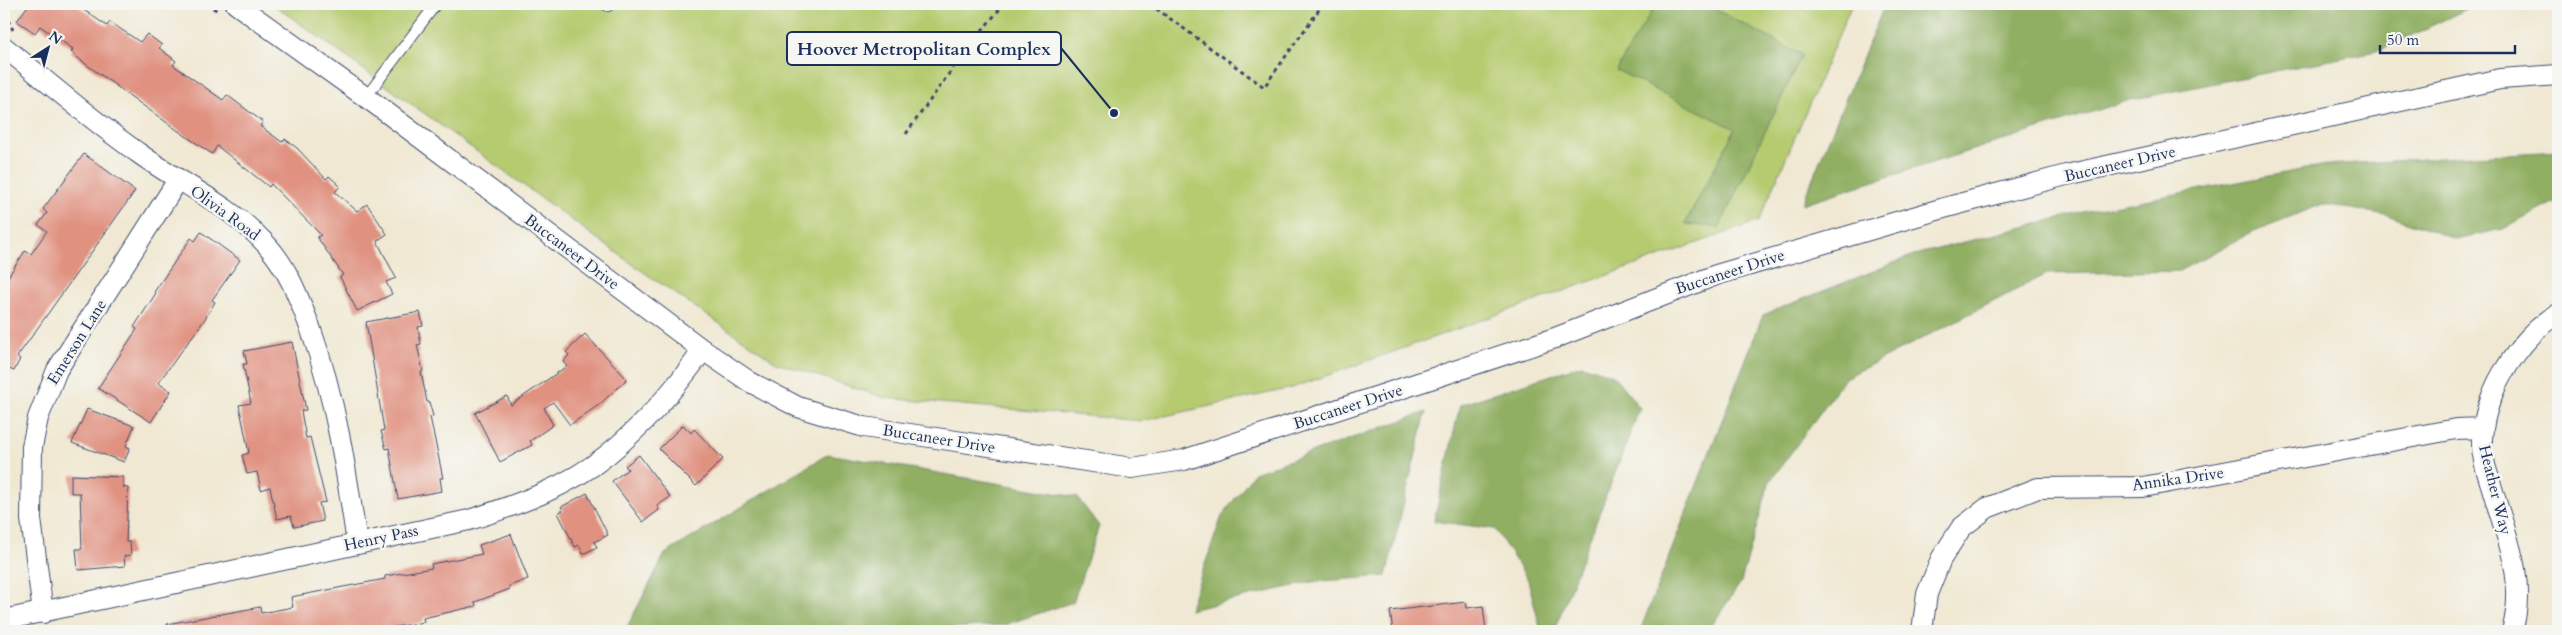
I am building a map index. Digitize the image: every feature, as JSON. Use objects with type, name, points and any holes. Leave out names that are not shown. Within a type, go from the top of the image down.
[{"type":"street","name":"Buccaneer Drive","points":[[230,10],[366,98],[703,350],[750,382],[798,407],[864,427],[1132,468],[1184,460],[1545,341],[1716,274],[1944,208],[2066,176],[2500,79],[2558,75]]},
{"type":"street","name":"Olivia Road","points":[[11,40],[117,137],[219,206],[264,241],[292,282],[317,347],[335,407],[357,543]]},
{"type":"street","name":"Emerson Lane","points":[[43,613],[31,519],[32,447],[38,418],[57,370],[178,180]]},
{"type":"street","name":"Heather Way","points":[[2512,631],[2518,583],[2484,459],[2483,428],[2502,374],[2519,349],[2546,321],[2558,314]]},
{"type":"street","name":"Henry Pass","points":[[4,620],[469,520],[505,508],[575,476],[607,455],[652,413],[703,350]]},
{"type":"street","name":"Annika Drive","points":[[1922,631],[1927,594],[1941,559],[1961,528],[1987,508],[2038,488],[2143,487],[2456,429],[2483,428]]},
{"type":"lane","points":[[366,98],[436,4]]},
{"type":"lane","points":[[605,4],[608,6],[609,4]]},
{"type":"path","points":[[6,4],[11,40]]},
{"type":"path","points":[[206,4],[230,10]]},
{"type":"path","points":[[906,134],[965,51],[1004,4]]},
{"type":"path","points":[[1150,4],[1264,87],[1323,4]]},
{"type":"green space","points":[[273,4],[1852,4],[1759,221],[1292,388],[1142,421],[885,398],[776,362],[642,271]]},
{"type":"green space","points":[[1656,4],[1705,4],[1802,55],[1719,228],[1685,224],[1735,129],[1616,70]]},
{"type":"green space","points":[[1885,4],[2477,4],[2381,50],[2130,100],[1802,204]]},
{"type":"green space","points":[[2509,4],[2558,4],[2558,10]]},
{"type":"green space","points":[[2558,151],[2558,201],[2503,229],[2455,239],[2387,215],[2323,204],[2254,231],[2179,271],[2047,274],[1845,378],[1769,483],[1741,582],[1708,631],[1640,631],[1763,315],[1914,255],[2083,212],[2326,165]]},
{"type":"green space","points":[[1582,365],[1613,375],[1640,408],[1554,631],[1541,631],[1528,580],[1495,529],[1434,521],[1460,405]]},
{"type":"green space","points":[[1426,412],[1386,576],[1311,582],[1189,610],[1222,516],[1254,473]]},
{"type":"green space","points":[[828,454],[1077,497],[1099,526],[1073,602],[1004,625],[894,631],[625,631],[665,554]]},
{"type":"building","points":[[29,4],[75,4],[107,26],[110,22],[140,42],[147,34],[162,45],[159,48],[176,61],[173,65],[223,100],[227,95],[263,122],[260,126],[282,142],[285,139],[297,148],[326,179],[329,176],[340,186],[335,192],[357,211],[367,204],[387,234],[377,241],[396,278],[386,282],[392,294],[357,311],[340,277],[343,275],[317,237],[321,235],[271,184],[269,187],[217,146],[212,154],[83,62],[71,52],[73,49],[40,26],[35,33],[17,21]]},
{"type":"building","points":[[84,154],[135,191],[17,357],[20,359],[14,371],[9,369],[4,376],[4,283],[25,251],[31,254],[47,231],[38,225],[47,213],[43,209]]},
{"type":"building","points":[[201,232],[240,260],[212,300],[215,302],[203,322],[158,383],[171,391],[151,422],[98,388],[137,329],[134,327],[156,293],[154,292],[191,238],[195,241]]},
{"type":"building","points":[[420,312],[423,326],[418,327],[421,344],[417,345],[427,402],[429,402],[433,416],[430,417],[443,478],[440,478],[442,491],[398,499],[389,448],[386,449],[381,431],[384,430],[366,322]]},
{"type":"building","points":[[585,334],[627,379],[600,404],[570,425],[553,402],[544,408],[553,425],[530,441],[532,445],[500,462],[475,413],[507,396],[511,405],[567,366],[563,362],[569,355],[566,352]]},
{"type":"building","points":[[292,342],[306,410],[301,411],[306,438],[310,437],[326,502],[319,503],[323,521],[294,527],[291,516],[277,519],[270,487],[261,490],[257,472],[247,474],[242,455],[249,453],[239,405],[251,403],[243,364],[247,364],[244,351]]},
{"type":"building","points":[[87,409],[134,426],[126,446],[130,448],[124,462],[72,443]]},
{"type":"building","points":[[683,425],[691,433],[694,429],[723,459],[696,486],[659,449]]},
{"type":"building","points":[[639,455],[670,497],[657,506],[659,510],[643,522],[612,481],[628,469],[625,466]]},
{"type":"building","points":[[71,475],[123,477],[123,487],[128,488],[126,542],[130,542],[131,555],[124,556],[125,566],[78,570],[76,549],[82,549],[80,493],[71,493]]},
{"type":"building","points":[[587,493],[608,535],[594,542],[597,547],[583,554],[579,545],[575,547],[558,513],[563,510],[561,507]]},
{"type":"building","points":[[511,534],[528,579],[509,586],[510,589],[475,602],[476,606],[423,618],[424,622],[382,629],[383,631],[168,631],[167,624],[260,607],[261,613],[293,607],[291,597],[385,579],[385,576],[432,568],[431,564],[482,554],[479,545]]},
{"type":"building","points":[[1466,602],[1467,608],[1483,606],[1486,631],[1393,631],[1390,611]]},
{"type":"place","name":"Hoover Metropolitan Complex","points":[[1114,113]]}]
